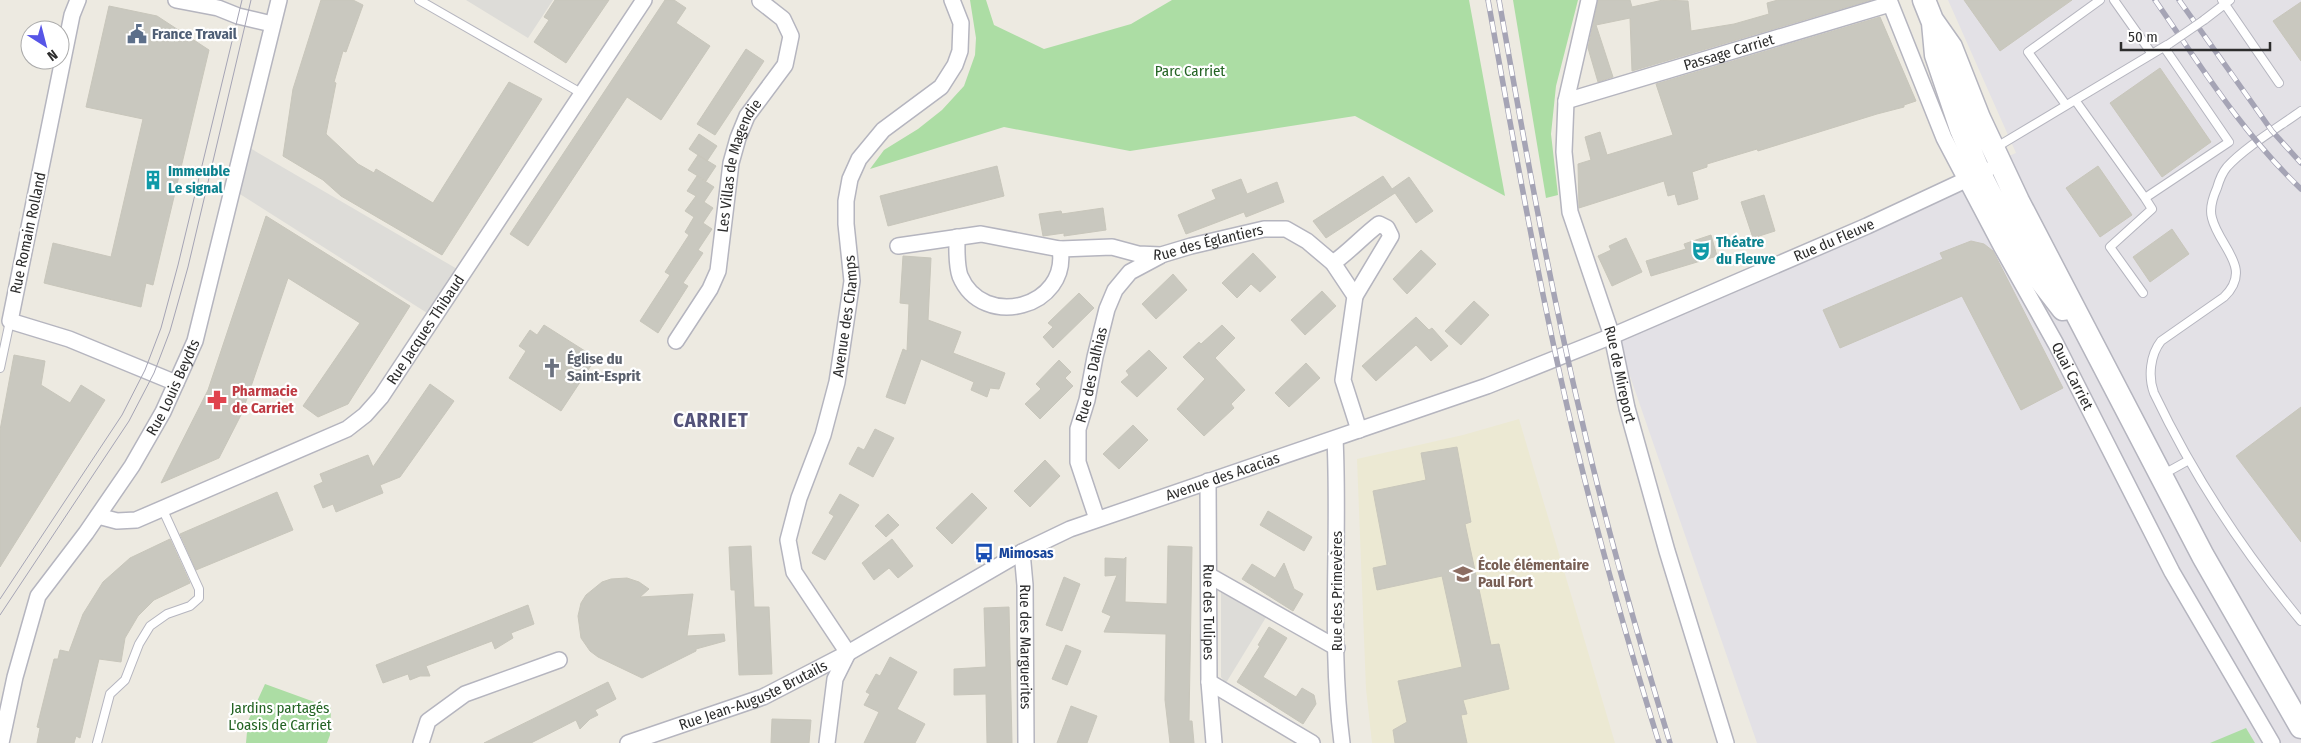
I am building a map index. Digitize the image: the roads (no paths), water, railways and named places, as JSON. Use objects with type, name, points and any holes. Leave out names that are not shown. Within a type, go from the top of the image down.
[{"type":"main road","name":"Quai Carriet","points":[[1928,10],[1936,55],[1961,129],[1973,176],[2022,256],[2096,351]]},
{"type":"main road","name":"Quai Carriet","points":[[1928,10],[1950,47],[1997,157],[2096,351],[2204,556],[2301,728]]},
{"type":"street","name":"Rue Romain Rolland","points":[[10,321],[72,15],[78,0]]},
{"type":"street","points":[[176,0],[218,8],[238,16],[272,24]]},
{"type":"street","name":"Rue Louis Beydts","points":[[1,743],[15,677],[38,596],[98,516],[132,466],[163,412],[195,341],[279,0]]},
{"type":"street","name":"Rue Jacques Thibaud","points":[[98,516],[117,520],[136,520],[348,429],[365,415],[381,397],[435,318],[581,93],[644,0]]},
{"type":"street","name":"Avenue des Champs","points":[[848,653],[794,572],[788,540],[799,498],[823,434],[836,382],[852,281],[846,224],[846,201],[850,179],[859,159],[877,136],[940,87],[956,64],[960,51],[961,23],[952,0]]},
{"type":"street","name":"Rue de Mireport","points":[[1589,0],[1566,101],[1564,152],[1570,212],[1612,336],[1625,400],[1670,560],[1726,743]]},
{"type":"street","name":"Les Villas de Magendie","points":[[676,341],[710,289],[718,271],[732,162],[738,138],[747,116],[785,65],[791,36],[783,18],[761,1]]},
{"type":"street","name":"Passage Carriet","points":[[1566,101],[1889,2]]},
{"type":"street","name":"Quai Carriet","points":[[1889,2],[1944,138],[1973,176],[2001,246],[2056,344],[2172,572],[2272,743]]},
{"type":"street","name":"Rue du Fleuve","points":[[1612,336],[1867,226],[1973,176],[1997,157]]},
{"type":"street","points":[[1333,263],[1379,224],[1387,228],[1391,236],[1355,296],[1343,380],[1360,430]]},
{"type":"street","name":"Rue des Églantiers","points":[[898,246],[981,234],[1060,249],[1112,247],[1138,254],[1162,255],[1191,246],[1256,231],[1286,229],[1307,241],[1333,263],[1355,296]]},
{"type":"street","points":[[957,238],[960,274],[966,286],[978,299],[996,306],[1022,305],[1042,295],[1058,277],[1062,262],[1060,249]]},
{"type":"street","name":"Rue des Dalhias","points":[[1097,519],[1078,462],[1078,429],[1087,400],[1107,309],[1115,290],[1130,272],[1162,255]]},
{"type":"street","points":[[10,321],[69,339],[176,383]]},
{"type":"street","name":"Avenue des Acacias","points":[[848,653],[1022,552],[1097,519],[1487,386],[1612,336]]},
{"type":"street","name":"Rue des Primevères","points":[[1335,439],[1337,648],[1339,721],[1342,743]]},
{"type":"street","name":"Rue des Tulipes","points":[[1208,481],[1210,576],[1209,682],[1214,743]]},
{"type":"street","name":"Rue des Marguerites","points":[[1022,552],[1025,585],[1026,743]]},
{"type":"street","points":[[1210,576],[1337,648]]},
{"type":"street","points":[[827,743],[835,679],[848,653]]},
{"type":"street","name":"Rue Jean-Auguste Brutails","points":[[628,743],[763,697],[848,653]]},
{"type":"street","points":[[421,743],[428,720],[466,694],[560,660]]},
{"type":"street","points":[[1209,682],[1312,743]]},
{"type":"lane","points":[[419,0],[581,93]]},
{"type":"lane","points":[[2066,105],[2028,52],[2100,0]]},
{"type":"lane","points":[[2114,0],[2152,54]]},
{"type":"lane","points":[[1997,157],[2066,105],[2167,46],[2204,20],[2226,1],[2279,83]]},
{"type":"lane","points":[[2145,198],[2229,142],[2167,46]]},
{"type":"lane","points":[[2075,100],[2152,209],[2110,247],[2143,293]]},
{"type":"lane","points":[[2301,111],[2265,136],[2227,167],[2218,185],[2211,209],[2212,218],[2234,262],[2236,273],[2232,289],[2161,341],[2156,347],[2150,373],[2150,382],[2189,460],[2221,514],[2279,595],[2301,621]]},
{"type":"lane","points":[[0,368],[10,321]]},
{"type":"lane","points":[[2161,475],[2189,460]]},
{"type":"lane","points":[[98,743],[110,694],[125,680],[139,644],[150,626],[167,614],[190,606],[199,598],[199,589],[162,508]]},
{"type":"tram line","points":[[0,599],[122,415],[145,370],[161,328],[178,265],[242,0]]},
{"type":"tram line","points":[[0,615],[129,421],[154,373],[170,331],[188,267],[251,0]]},
{"type":"railway","points":[[1488,0],[1532,241],[1557,361],[1593,514],[1659,743]]},
{"type":"railway","points":[[1499,0],[1548,264],[1570,369],[1623,583],[1670,743]]},
{"type":"railway","points":[[2155,0],[2241,122],[2280,168],[2301,189]]},
{"type":"railway","points":[[2179,0],[2272,131],[2301,163]]},
{"type":"place","name":"France Travail","points":[[137,34]]},
{"type":"place","name":"Immeuble Le signal","points":[[153,180]]},
{"type":"place","name":"Théatre du Fleuve","points":[[1701,251]]},
{"type":"place","name":"Église du Saint-Esprit","points":[[552,368]]},
{"type":"place","name":"Pharmacie de Carriet","points":[[217,400]]},
{"type":"place","name":"Mimosas","points":[[984,553]]},
{"type":"place","name":"École élémentaire Paul Fort","points":[[1463,574]]},
{"type":"district","name":"CARRIET","points":[[711,420]]},
{"type":"park label","name":"Parc Carriet","points":[[1190,71]]},
{"type":"park label","name":"Jardins partagés L'oasis de Carriet","points":[[280,716]]}]
